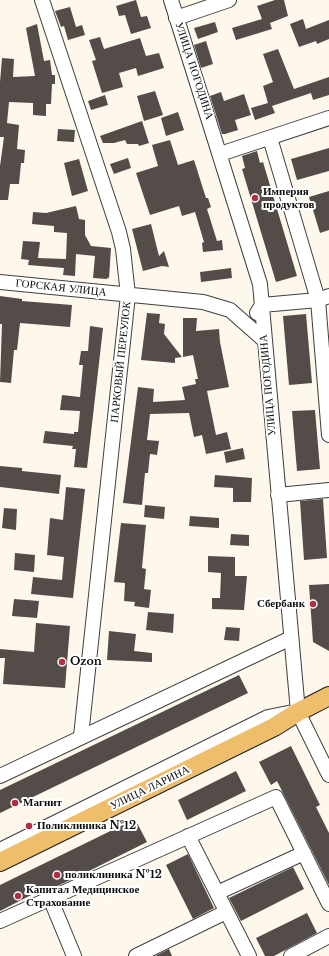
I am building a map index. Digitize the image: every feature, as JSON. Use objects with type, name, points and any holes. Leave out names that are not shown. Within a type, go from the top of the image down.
[{"type":"main road","name":"УЛИЦА ЛАРИНА","points":[[0,862],[274,727],[298,712],[329,696]]},
{"type":"street","name":"ПАРКОВЫЙ ПЕРЕУЛОК","points":[[42,0],[119,232],[123,249],[128,295],[81,736]]},
{"type":"street","name":"УЛИЦА ПОГОДИНА","points":[[171,0],[260,284],[298,712],[329,774]]},
{"type":"street","points":[[176,18],[229,0]]},
{"type":"street","points":[[220,154],[329,118]]},
{"type":"street","points":[[270,138],[323,298],[329,435]]},
{"type":"street","name":"ГОРСКАЯ УЛИЦА","points":[[0,282],[204,302],[230,310],[264,340]]},
{"type":"street","points":[[238,316],[248,317],[256,314],[262,305],[323,298]]},
{"type":"street","points":[[278,495],[329,490]]},
{"type":"street","points":[[0,776],[81,736],[291,638]]},
{"type":"street","name":"УЛИЦА ЛАРИНА","points":[[0,850],[268,717],[298,712]]},
{"type":"street","points":[[0,922],[50,898],[276,797],[328,899]]},
{"type":"street","points":[[188,836],[249,956]]},
{"type":"street","points":[[217,893],[304,853]]},
{"type":"street","points":[[50,898],[74,956]]},
{"type":"street","points":[[136,956],[226,912]]},
{"type":"street","points":[[290,956],[329,936]]},
{"type":"building","points":[[136,0],[141,17],[147,16],[151,28],[131,34],[125,15],[119,16],[116,6]]},
{"type":"building","points":[[275,0],[284,0],[288,16],[270,23],[272,29],[236,40],[232,28],[262,19],[257,6]]},
{"type":"building","points":[[70,7],[76,27],[82,25],[85,35],[68,40],[64,26],[61,27],[55,11]]},
{"type":"building","points":[[303,19],[306,29],[329,20],[329,39],[317,44],[316,41],[299,47],[290,24]]},
{"type":"building","points":[[215,22],[218,32],[198,39],[194,28]]},
{"type":"building","points":[[37,24],[44,61],[50,60],[52,75],[55,75],[55,84],[52,84],[51,104],[46,104],[46,116],[33,115],[33,103],[9,102],[7,123],[19,125],[17,149],[25,150],[24,163],[21,163],[19,184],[10,184],[8,200],[0,200],[0,166],[4,137],[0,137],[0,82],[2,58],[14,59],[13,77],[35,76],[26,28]]},
{"type":"building","points":[[100,37],[104,49],[140,38],[146,56],[159,53],[164,68],[138,76],[136,68],[119,73],[123,87],[102,93],[92,61],[96,60],[89,40]]},
{"type":"building","points":[[206,41],[213,64],[201,68],[194,45]]},
{"type":"building","points":[[278,49],[294,89],[329,77],[329,95],[313,100],[311,93],[272,106],[275,113],[255,120],[251,108],[268,103],[263,86],[273,82],[263,54]]},
{"type":"building","points":[[155,91],[163,115],[144,121],[137,96]]},
{"type":"building","points":[[221,92],[224,101],[244,94],[251,115],[235,120],[238,130],[225,134],[222,134],[210,96]]},
{"type":"building","points":[[105,95],[108,105],[91,110],[88,101]]},
{"type":"building","points":[[178,112],[184,130],[166,136],[161,118]]},
{"type":"building","points":[[142,121],[149,143],[139,146],[138,144],[127,144],[125,140],[114,143],[103,143],[100,136]]},
{"type":"building","points":[[58,129],[75,130],[74,142],[57,141]]},
{"type":"building","points":[[170,140],[178,165],[194,160],[206,198],[208,198],[211,207],[207,209],[217,241],[222,240],[223,250],[203,252],[202,243],[204,242],[195,212],[182,216],[179,206],[150,215],[136,173],[158,166],[152,145]]},
{"type":"building","points":[[329,148],[329,171],[297,180],[291,159]]},
{"type":"building","points":[[257,151],[260,163],[263,162],[297,276],[276,282],[242,169],[245,168],[242,156]]},
{"type":"building","points":[[128,158],[131,168],[114,174],[110,164]]},
{"type":"building","points":[[79,159],[88,191],[72,196],[64,163]]},
{"type":"building","points":[[329,191],[329,230],[320,233],[309,197]]},
{"type":"building","points":[[76,206],[79,219],[85,220],[85,235],[91,246],[111,248],[109,279],[108,277],[107,279],[93,278],[95,256],[76,254],[75,276],[63,275],[64,268],[28,265],[29,260],[21,259],[23,241],[40,242],[38,258],[66,259],[67,233],[54,232],[54,226],[32,224],[33,212],[46,213]]},
{"type":"building","points":[[151,224],[159,256],[164,251],[169,267],[162,266],[143,271],[132,229]]},
{"type":"building","points":[[231,268],[232,278],[201,282],[200,272]]},
{"type":"building","points":[[0,296],[22,299],[22,301],[72,305],[70,327],[20,323],[17,350],[14,350],[11,383],[0,382],[2,324],[0,324]]},
{"type":"building","points":[[147,313],[160,314],[159,323],[165,324],[164,334],[182,357],[175,358],[175,363],[141,360]]},
{"type":"building","points":[[306,314],[312,383],[289,385],[283,316]]},
{"type":"building","points":[[183,318],[197,318],[196,331],[219,329],[220,342],[229,387],[207,391],[216,435],[227,432],[231,449],[206,454],[202,435],[194,437],[189,413],[150,414],[147,440],[159,441],[157,455],[150,454],[148,473],[145,473],[142,505],[123,503],[138,387],[154,389],[153,402],[185,400],[182,387],[196,384],[195,379],[198,379],[193,355],[183,357]]},
{"type":"building","points":[[90,326],[103,328],[87,468],[74,467],[76,449],[72,449],[73,446],[43,443],[45,431],[74,434],[74,432],[78,432],[80,411],[60,410],[62,395],[80,397],[83,365],[79,365],[81,351],[88,351]]},
{"type":"building","points":[[315,410],[320,469],[297,471],[292,411]]},
{"type":"building","points":[[243,448],[245,459],[226,463],[224,452]]},
{"type":"building","points":[[0,466],[22,468],[22,471],[61,475],[59,494],[0,487]]},
{"type":"building","points":[[215,475],[252,478],[251,502],[233,502],[233,488],[214,487]]},
{"type":"building","points":[[66,487],[85,489],[73,598],[31,594],[33,577],[62,580],[64,557],[47,555],[50,518],[63,520]]},
{"type":"building","points":[[323,499],[327,558],[304,560],[300,501]]},
{"type":"building","points":[[145,505],[165,507],[164,519],[144,517]]},
{"type":"building","points":[[4,508],[17,509],[16,530],[2,528]]},
{"type":"building","points":[[190,516],[219,518],[219,528],[189,526]]},
{"type":"building","points":[[121,523],[146,525],[142,568],[146,569],[144,589],[151,590],[149,608],[134,606],[135,602],[124,601],[125,583],[114,582]]},
{"type":"building","points":[[231,534],[249,535],[249,546],[230,545]]},
{"type":"building","points":[[15,553],[35,555],[34,572],[14,570]]},
{"type":"building","points":[[208,556],[235,557],[235,576],[247,576],[244,610],[212,609],[212,598],[220,598],[221,573],[208,572]]},
{"type":"building","points":[[329,584],[329,651],[313,642],[309,585]]},
{"type":"building","points":[[14,599],[39,601],[37,618],[12,616]]},
{"type":"building","points":[[148,612],[174,614],[173,633],[146,630]]},
{"type":"building","points":[[36,623],[70,626],[65,688],[3,684],[5,658],[0,658],[0,649],[34,652]]},
{"type":"building","points":[[226,627],[240,628],[239,641],[224,640]]},
{"type":"building","points":[[109,631],[136,634],[134,651],[152,653],[152,662],[107,660]]},
{"type":"building","points":[[239,675],[248,693],[0,813],[0,790]]},
{"type":"building","points":[[291,746],[320,805],[316,807],[329,833],[329,885],[277,781],[271,785],[259,762]]},
{"type":"building","points":[[236,771],[246,791],[187,820],[178,800]]},
{"type":"building","points":[[135,819],[147,842],[83,874],[40,894],[39,891],[0,911],[0,885]]},
{"type":"building","points":[[188,854],[214,908],[193,919],[166,865]]},
{"type":"building","points":[[293,867],[304,889],[241,921],[229,898]]},
{"type":"building","points":[[307,913],[317,933],[274,956],[265,956],[256,938]]},
{"type":"building","points":[[169,949],[172,956],[155,956]]},
{"type":"place","name":"Империя продуктов","points":[[255,198]]},
{"type":"place","name":"Сбербанк","points":[[313,604]]},
{"type":"place","name":"Ozon","points":[[62,662]]},
{"type":"place","name":"Магнит","points":[[15,803]]},
{"type":"place","name":"Поликлиника №12","points":[[29,826]]},
{"type":"place","name":"поликлиника №12","points":[[57,875]]},
{"type":"place","name":"Капитал Медицинское Страхование","points":[[18,896]]}]
